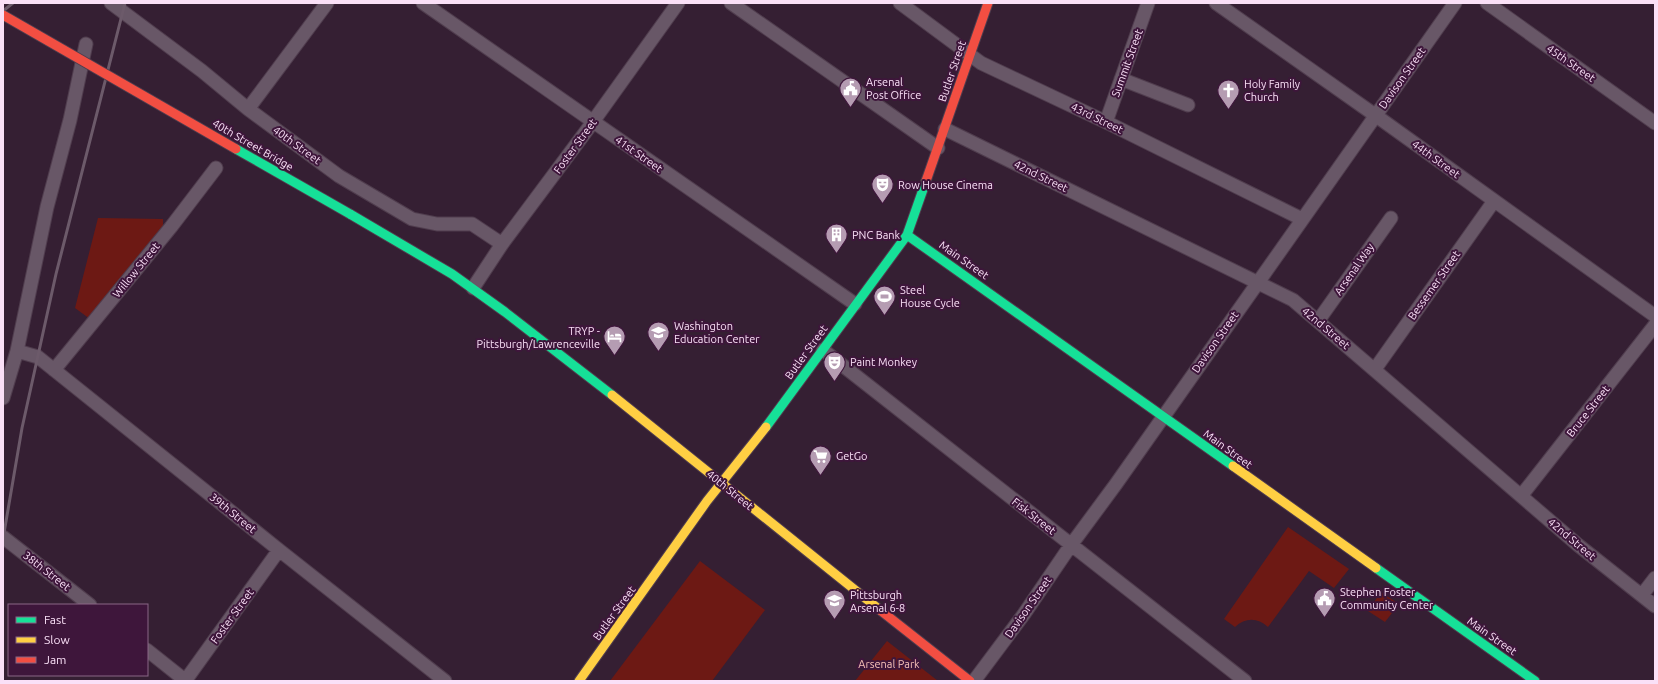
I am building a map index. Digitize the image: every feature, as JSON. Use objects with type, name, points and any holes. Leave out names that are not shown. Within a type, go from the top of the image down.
[{"type":"main road","name":"Butler Street","points":[[579,681],[707,501],[752,446],[907,235],[988,3]]},
{"type":"main road","name":"40th Street Bridge","points":[[3,15],[350,214],[473,288],[490,300]]},
{"type":"main road","name":"Main Street","points":[[907,235],[1535,681]]},
{"type":"main road","name":"40th Street","points":[[490,300],[641,417],[970,681]]},
{"type":"street","name":"40th Street","points":[[112,3],[202,71],[248,110],[339,176],[412,219],[437,224],[472,224],[502,244]]},
{"type":"street","points":[[248,110],[327,3]]},
{"type":"street","name":"41st Street","points":[[423,3],[856,304]]},
{"type":"street","name":"Foster Street","points":[[473,288],[502,244],[593,122],[678,3]]},
{"type":"street","points":[[731,3],[938,148]]},
{"type":"street","name":"43rd Street","points":[[900,3],[981,63],[1106,122],[1302,219]]},
{"type":"street","name":"Summit Street","points":[[1106,122],[1148,3]]},
{"type":"street","name":"44th Street","points":[[1216,3],[1655,316]]},
{"type":"street","name":"Davison Street","points":[[974,681],[1024,614],[1071,545],[1116,484],[1455,3]]},
{"type":"street","name":"45th Street","points":[[1487,3],[1654,120]]},
{"type":"street","points":[[3,398],[17,352],[47,207],[70,120],[86,44]]},
{"type":"street","points":[[1121,79],[1188,105]]},
{"type":"street","name":"42nd Street","points":[[945,129],[1293,300],[1578,545],[1655,606]]},
{"type":"street","name":"Willow Street","points":[[54,370],[171,227],[216,168]]},
{"type":"street","name":"Bessemer Street","points":[[1375,369],[1494,201]]},
{"type":"street","name":"Arsenal Way","points":[[1318,321],[1391,218]]},
{"type":"street","name":"Bruce Street","points":[[1521,496],[1655,325]]},
{"type":"street","name":"Fisk Street","points":[[823,350],[1245,681]]},
{"type":"street","name":"39th Street","points":[[17,352],[38,357],[445,681]]},
{"type":"street","name":"38th Street","points":[[3,536],[89,604]]},
{"type":"street","name":"Foster Street","points":[[185,681],[279,550]]},
{"type":"street","points":[[1642,595],[1655,578]]},
{"type":"street","points":[[148,651],[185,681]]},
{"type":"green space","points":[[98,218],[163,219],[163,230],[90,319],[75,308]]},
{"type":"green space","points":[[1288,527],[1349,569],[1334,588],[1309,571],[1268,627],[1255,620],[1247,620],[1235,627],[1224,619]]},
{"type":"green space","points":[[700,561],[765,610],[712,681],[610,681]]},
{"type":"green space","points":[[1381,592],[1399,604],[1385,622],[1368,611]]},
{"type":"green space","name":"Arsenal Park","points":[[887,641],[938,681],[855,681]]},
{"type":"railway","points":[[3,11],[13,3]]},
{"type":"railway","points":[[3,539],[22,428],[56,274],[125,3]]},
{"type":"traffic: fast","points":[[236,149],[350,214]]},
{"type":"traffic: fast","points":[[766,427],[907,235],[926,181]]},
{"type":"traffic: fast","points":[[350,214],[452,274],[505,312],[612,395]]},
{"type":"traffic: fast","points":[[907,235],[1233,466]]},
{"type":"traffic: fast","points":[[1376,568],[1535,681]]},
{"type":"traffic: slow","points":[[612,395],[880,610]]},
{"type":"traffic: slow","points":[[579,681],[707,501],[766,427]]},
{"type":"traffic: slow","points":[[1233,466],[1376,568]]},
{"type":"traffic: jam","points":[[926,181],[988,3]]},
{"type":"traffic: jam","points":[[3,15],[236,149]]},
{"type":"traffic: jam","points":[[880,610],[970,681]]},
{"type":"place","name":"Arsenal Post Office","points":[[850,108]]},
{"type":"place","name":"Holy Family Church","points":[[1228,110]]},
{"type":"place","name":"Row House Cinema","points":[[883,204]]},
{"type":"place","name":"PNC Bank","points":[[837,254]]},
{"type":"place","name":"Steel House Cycle","points":[[885,316]]},
{"type":"place","name":"Washington Education Center","points":[[658,352]]},
{"type":"place","name":"TRYP - Pittsburgh/Lawrenceville","points":[[615,356]]},
{"type":"place","name":"Paint Monkey","points":[[835,382]]},
{"type":"place","name":"GetGo","points":[[821,476]]},
{"type":"place","name":"Stephen Foster Community Center","points":[[1325,618]]},
{"type":"place","name":"Pittsburgh Arsenal 6-8","points":[[835,620]]}]
